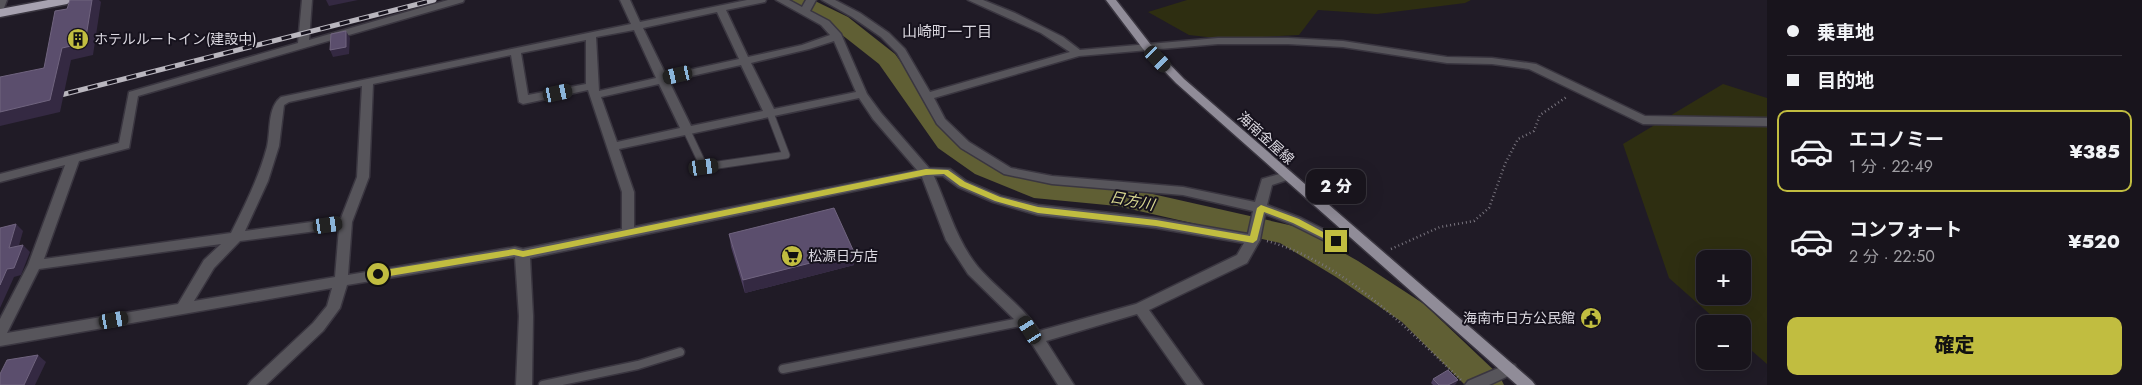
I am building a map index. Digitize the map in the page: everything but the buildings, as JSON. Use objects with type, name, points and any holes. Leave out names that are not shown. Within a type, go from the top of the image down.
[{"type":"highway","points":[[0,6],[40,0]]},
{"type":"highway","points":[[0,13],[67,0]]},
{"type":"main road","name":"海南金屋線","points":[[1111,0],[1147,47],[1180,81],[1286,176],[1380,254],[1527,385]]},
{"type":"street","points":[[0,6],[2,0]]},
{"type":"street","points":[[303,43],[307,0]]},
{"type":"street","points":[[0,178],[125,145],[133,94],[303,43],[459,0]]},
{"type":"street","points":[[625,0],[687,131]]},
{"type":"street","points":[[183,308],[209,264],[236,237],[262,181],[273,146],[279,104],[285,99],[761,0]]},
{"type":"street","points":[[781,0],[808,7],[837,36],[862,94],[877,116],[926,172],[951,237],[973,270],[1025,321],[1066,385]]},
{"type":"street","points":[[827,0],[856,15],[885,35],[901,51],[941,121],[965,145],[1008,171],[1052,180],[1183,191],[1296,221],[1336,241]]},
{"type":"street","points":[[972,0],[1053,36],[1073,47],[1078,53]]},
{"type":"street","points":[[720,9],[770,113]]},
{"type":"street","points":[[591,36],[594,90],[628,192],[628,234]]},
{"type":"street","points":[[516,52],[523,100],[661,79],[805,46],[837,36]]},
{"type":"street","points":[[926,97],[1078,53],[1218,41],[1343,44],[1447,60],[1514,62],[1532,66],[1643,120],[1767,122]]},
{"type":"street","points":[[256,385],[318,327],[333,308],[341,280],[346,222],[363,177],[368,82]]},
{"type":"street","points":[[614,146],[862,94]]},
{"type":"street","points":[[0,333],[34,265],[74,158]]},
{"type":"street","points":[[0,340],[341,280],[514,252],[523,254],[926,172],[946,172],[962,184],[998,199],[1038,210],[1156,223],[1253,238]]},
{"type":"street","points":[[1036,338],[1140,308],[1242,259],[1253,238],[1266,182],[1286,176]]},
{"type":"street","points":[[34,265],[346,222]]},
{"type":"street","points":[[523,254],[526,316],[524,385]]},
{"type":"street","points":[[1140,308],[1196,385]]},
{"type":"street","points":[[1473,385],[1510,369]]},
{"type":"lane","points":[[687,131],[704,167],[786,155],[770,113]]},
{"type":"lane","points":[[783,370],[1025,321]]},
{"type":"lane","points":[[543,385],[594,372],[638,365],[680,352]]},
{"type":"path","points":[[1380,254],[1440,227],[1474,221],[1489,208],[1505,164],[1518,139],[1534,131],[1540,115],[1579,88]]},
{"type":"path","points":[[1253,238],[1300,250],[1318,260],[1404,325],[1466,385]]},
{"type":"shaded area","points":[[1187,0],[1471,0],[1465,3],[1377,14],[1318,10],[1299,35],[1225,39],[1189,35],[1148,12]]},
{"type":"shaded area","points":[[1723,84],[1767,98],[1767,364],[1751,350],[1751,315],[1711,315],[1700,305],[1751,305],[1751,250],[1696,250],[1696,302],[1669,278],[1623,144]]},
{"type":"waterway","name":"日方川","points":[[796,0],[840,22],[887,59],[947,142],[984,168],[1034,189],[1117,196],[1288,234],[1347,269],[1413,313],[1487,385]]},
{"type":"railway","points":[[49,98],[434,0]]},
{"type":"place","name":"ホテルルートイン(建設中)","points":[[78,39]]},
{"type":"place","name":"松源日方店","points":[[792,256]]},
{"type":"place","name":"海南市日方公民館","points":[[1591,318]]},
{"type":"district","name":"山崎町一丁目","points":[[947,32]]},
{"type":"route","points":[[378,274],[514,252],[523,254],[926,172],[946,172],[962,184],[998,199],[1038,210],[1156,223],[1253,240],[1261,208],[1296,221],[1336,241]]}]
